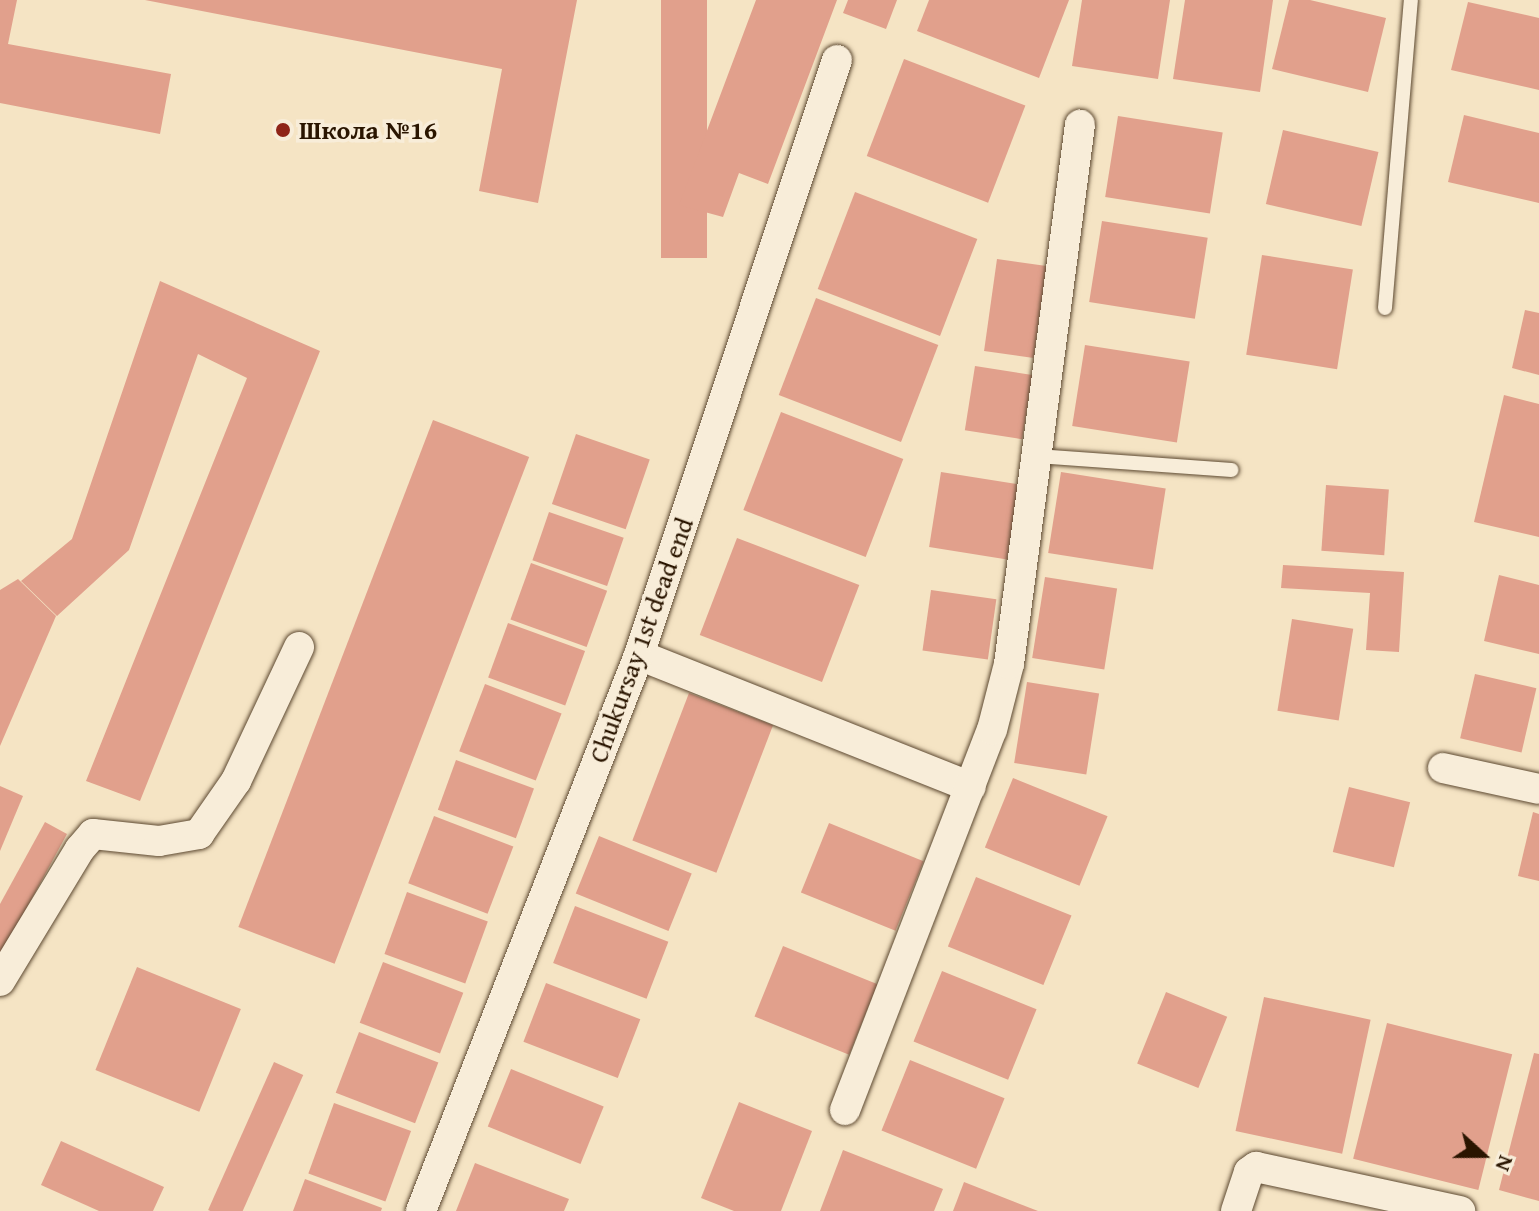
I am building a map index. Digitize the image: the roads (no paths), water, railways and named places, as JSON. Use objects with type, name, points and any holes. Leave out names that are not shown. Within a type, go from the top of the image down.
[{"type":"street","name":"Chukursay 1st dead end","points":[[421,1211],[639,655],[837,60]]},
{"type":"street","points":[[845,1110],[992,730],[1009,664],[1080,125]]},
{"type":"street","points":[[0,981],[80,849],[93,834],[159,841],[199,834],[236,781],[299,647]]},
{"type":"street","points":[[639,655],[971,787]]},
{"type":"street","points":[[1443,768],[1539,789]]},
{"type":"street","points":[[1236,1211],[1249,1172],[1256,1167],[1460,1211]]},
{"type":"lane","points":[[1385,308],[1411,0]]},
{"type":"lane","points":[[1037,456],[1231,470]]},
{"type":"place","name":"Школа №16","points":[[283,130]]}]
